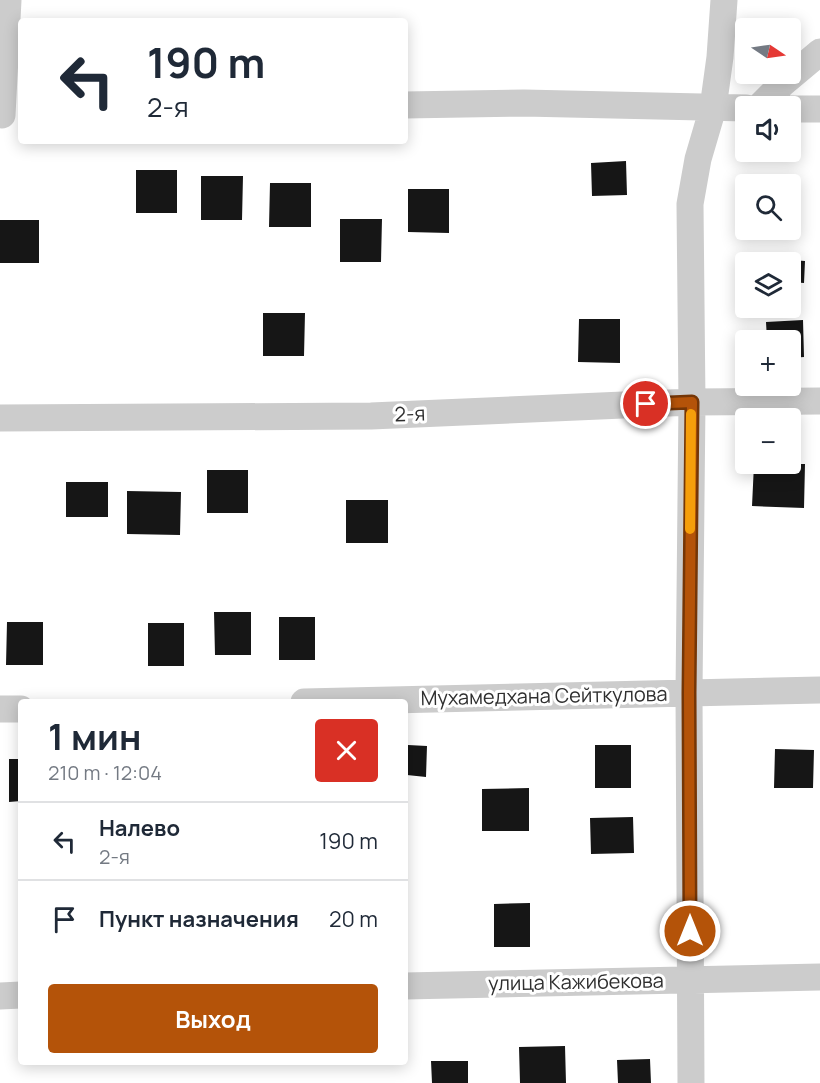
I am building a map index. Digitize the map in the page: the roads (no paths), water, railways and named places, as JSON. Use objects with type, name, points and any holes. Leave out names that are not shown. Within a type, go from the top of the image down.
[{"type":"street","points":[[8,0],[8,115]]},
{"type":"street","points":[[691,1083],[690,204],[698,159],[713,108],[720,57],[723,0]]},
{"type":"street","points":[[770,96],[820,52]]},
{"type":"street","points":[[408,105],[524,103],[735,108]]},
{"type":"street","points":[[801,109],[820,109]]},
{"type":"street","name":"2-я","points":[[0,418],[371,416],[692,402],[820,401]]},
{"type":"street","name":"Мухамедхана Сейткулова","points":[[408,700],[820,690]]},
{"type":"street","points":[[0,709],[18,709]]},
{"type":"street","name":"улица Кажибекова","points":[[408,986],[820,977]]},
{"type":"street","points":[[0,996],[18,995]]}]
